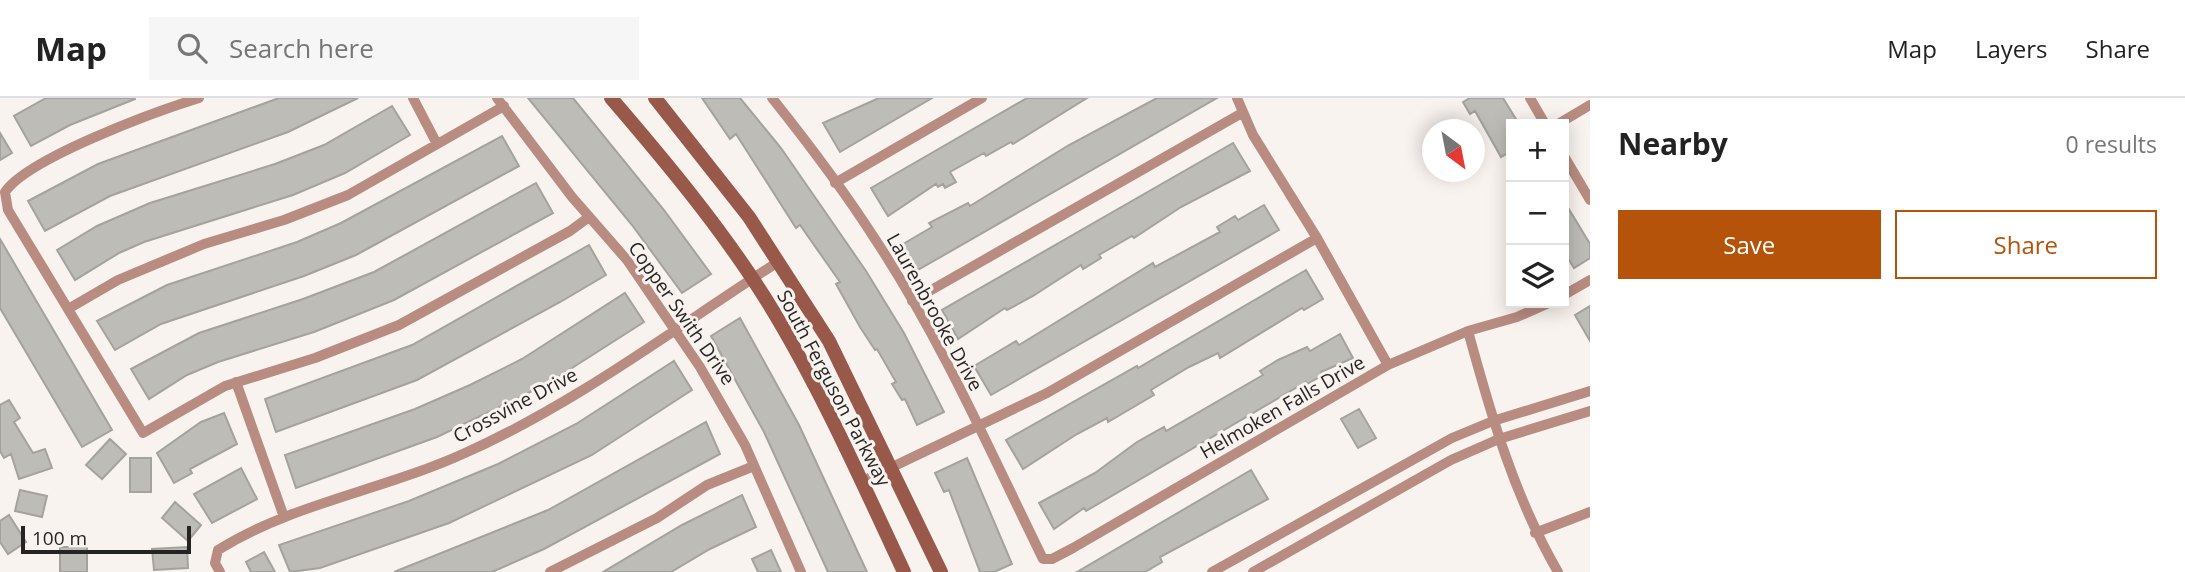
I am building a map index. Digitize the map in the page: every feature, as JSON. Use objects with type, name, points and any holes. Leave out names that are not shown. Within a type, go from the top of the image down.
[{"type":"street","points":[[199,98],[105,134],[25,172],[5,191],[8,210],[143,433],[175,412],[236,382],[315,358],[399,325],[570,231],[589,217]]},
{"type":"street","points":[[413,98],[437,144]]},
{"type":"street","name":"South Ferguson Parkway","points":[[611,98],[705,214],[752,279],[818,391],[904,572]]},
{"type":"street","name":"South Ferguson Parkway","points":[[655,98],[749,217],[829,341],[942,572]]},
{"type":"street","name":"Laurenbrooke Drive","points":[[772,98],[875,239],[912,300],[1043,559]]},
{"type":"street","points":[[835,183],[982,98]]},
{"type":"street","points":[[1237,98],[1242,113],[1317,238],[1388,365]]},
{"type":"street","points":[[1530,98],[1542,119]]},
{"type":"street","points":[[68,309],[118,280],[163,261],[348,195],[437,144],[500,102]]},
{"type":"street","name":"Copper Swith Drive","points":[[500,102],[589,217],[627,260],[726,407],[801,572]]},
{"type":"street","points":[[1566,119],[1590,105]]},
{"type":"street","points":[[912,300],[1242,113]]},
{"type":"street","points":[[1569,164],[1590,200]]},
{"type":"street","points":[[863,481],[1046,393],[1317,238]]},
{"type":"street","name":"Crossvine Drive","points":[[220,572],[215,562],[218,550],[256,528],[464,454],[564,403],[778,262]]},
{"type":"street","points":[[1569,292],[1590,280]]},
{"type":"street","name":"Helmoken Falls Drive","points":[[1043,559],[1052,559],[1073,548],[1388,365],[1468,331],[1538,308]]},
{"type":"street","points":[[1468,331],[1499,439],[1535,533],[1558,572]]},
{"type":"street","points":[[236,382],[284,517]]},
{"type":"street","points":[[1212,572],[1408,461],[1493,421],[1590,391]]},
{"type":"street","points":[[1252,572],[1451,460],[1499,439],[1590,411]]},
{"type":"street","points":[[550,572],[657,518],[707,485],[754,466]]},
{"type":"street","points":[[1535,533],[1590,512]]},
{"type":"building","points":[[46,98],[135,99],[70,125],[31,146],[14,116]]},
{"type":"building","points":[[279,98],[358,98],[288,132],[110,196],[45,231],[28,201],[98,164]]},
{"type":"building","points":[[528,98],[573,98],[664,210],[711,274],[682,293],[632,225]]},
{"type":"building","points":[[702,98],[740,98],[781,148],[866,271],[904,333],[944,412],[917,425],[905,399],[902,400],[892,384],[896,382],[836,284],[840,282],[800,225],[796,228],[736,134],[730,139]]},
{"type":"building","points":[[879,98],[932,98],[840,152],[823,123]]},
{"type":"building","points":[[1027,98],[1087,98],[1013,144],[1011,142],[986,156],[984,153],[950,172],[956,182],[945,188],[943,184],[938,187],[936,184],[888,216],[871,188]]},
{"type":"building","points":[[1157,98],[1217,98],[918,270],[903,244],[932,227],[929,223],[968,203],[970,206],[1069,145]]},
{"type":"building","points":[[1470,98],[1503,98],[1516,119],[1506,119],[1506,154],[1501,157],[1485,129],[1485,119],[1480,119],[1475,111],[1470,114],[1463,102]]},
{"type":"building","points":[[392,106],[410,135],[345,173],[293,195],[144,242],[119,253],[75,280],[57,250],[97,226],[150,203],[275,164],[324,145]]},
{"type":"building","points":[[0,133],[12,153],[0,160]]},
{"type":"building","points":[[502,136],[519,166],[356,255],[304,276],[161,324],[115,350],[97,321],[167,285],[297,242],[341,223]]},
{"type":"building","points":[[1233,143],[1250,171],[1181,207],[1134,238],[1132,236],[1099,255],[1101,258],[1083,269],[1081,265],[1033,296],[1007,310],[1005,308],[958,339],[942,310]]},
{"type":"building","points":[[536,183],[553,213],[394,300],[314,332],[218,362],[187,375],[149,399],[131,369],[199,333],[303,299],[374,272]]},
{"type":"building","points":[[1264,205],[1279,230],[991,395],[974,366],[1016,341],[1019,345],[1153,263],[1155,267],[1220,232],[1217,227],[1235,216],[1238,220]]},
{"type":"building","points":[[1569,209],[1590,244],[1590,258],[1574,268],[1569,260]]},
{"type":"building","points":[[0,239],[112,430],[82,447],[0,308]]},
{"type":"building","points":[[589,245],[606,275],[417,380],[276,432],[265,399],[412,345]]},
{"type":"building","points":[[1306,270],[1323,299],[1304,310],[1302,308],[1220,358],[1218,353],[1189,367],[1151,390],[1154,395],[1108,422],[1107,418],[1077,434],[1023,469],[1006,440],[1137,366],[1138,368]]},
{"type":"building","points":[[625,293],[644,322],[547,384],[437,437],[296,488],[285,455],[415,409],[470,385],[522,359]]},
{"type":"building","points":[[1590,306],[1590,341],[1575,315]]},
{"type":"building","points":[[740,318],[799,425],[867,572],[828,572],[764,432],[711,336]]},
{"type":"building","points":[[1340,334],[1353,358],[1321,372],[1323,375],[1307,384],[1306,382],[1086,511],[1084,508],[1054,529],[1039,503],[1095,473],[1137,442],[1164,427],[1166,431],[1263,375],[1260,371],[1278,360],[1307,347],[1310,351]]},
{"type":"building","points":[[674,361],[692,390],[592,455],[449,523],[320,568],[290,572],[279,545],[409,501],[498,464],[576,424]]},
{"type":"building","points":[[9,400],[20,418],[14,422],[33,453],[45,449],[52,468],[19,479],[11,454],[4,458],[0,451],[0,405]]},
{"type":"building","points":[[1359,409],[1376,438],[1358,448],[1341,419]]},
{"type":"building","points":[[224,413],[237,444],[190,469],[192,473],[174,483],[157,453],[201,422]]},
{"type":"building","points":[[706,422],[720,454],[544,549],[492,572],[394,572],[548,510]]},
{"type":"building","points":[[110,439],[126,454],[102,479],[86,465]]},
{"type":"building","points":[[130,458],[151,458],[151,492],[130,492]]},
{"type":"building","points":[[967,458],[1012,564],[994,572],[980,572],[949,490],[944,492],[935,473]]},
{"type":"building","points":[[241,468],[257,499],[212,523],[194,494]]},
{"type":"building","points":[[1251,470],[1268,499],[1160,557],[1162,562],[1145,572],[1077,572]]},
{"type":"building","points":[[20,490],[47,496],[42,517],[15,511]]},
{"type":"building","points":[[742,495],[756,527],[671,572],[603,572],[682,525]]},
{"type":"building","points":[[175,502],[201,525],[188,541],[162,518]]},
{"type":"building","points":[[9,515],[26,542],[8,554],[0,542],[0,521]]},
{"type":"building","points":[[60,547],[87,547],[87,572],[60,572]]},
{"type":"building","points":[[187,547],[188,568],[154,570],[152,549]]},
{"type":"building","points":[[771,550],[781,572],[758,572],[752,559]]},
{"type":"building","points":[[264,552],[275,572],[251,572],[246,562]]}]
